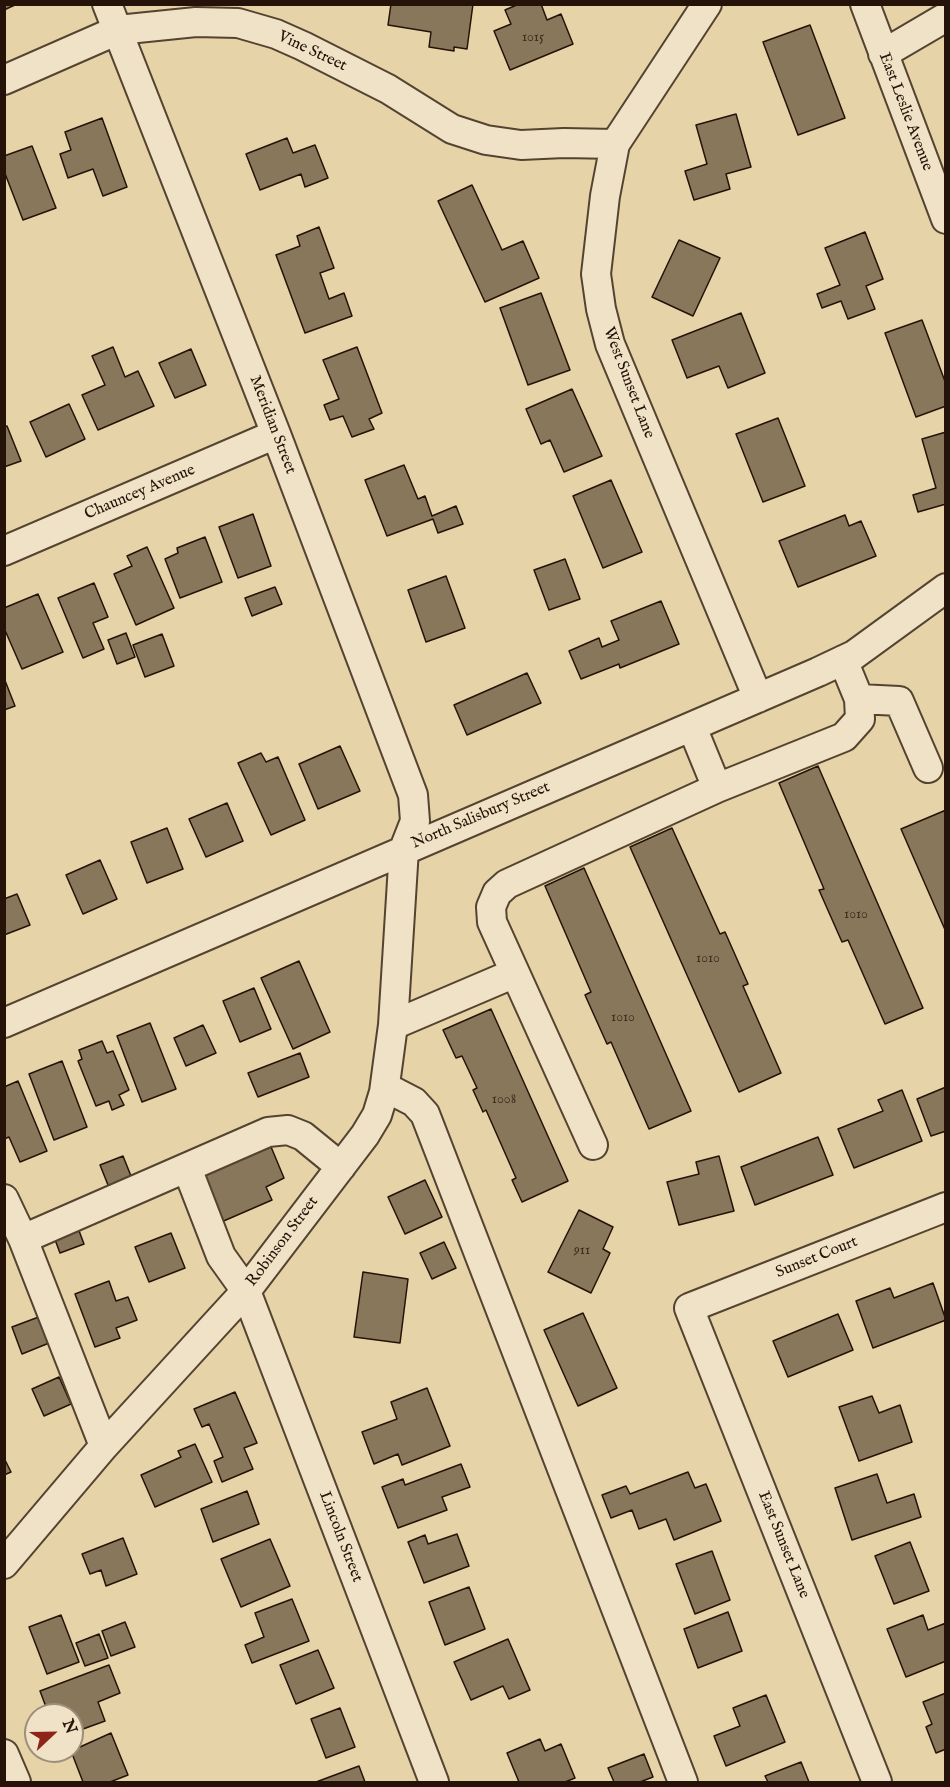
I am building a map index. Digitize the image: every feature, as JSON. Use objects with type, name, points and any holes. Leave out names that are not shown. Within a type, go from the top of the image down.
[{"type":"street","name":"West Sunset Lane","points":[[707,4],[615,144],[605,196],[596,274],[600,309],[610,344],[758,698]]},
{"type":"street","name":"East Leslie Avenue","points":[[865,4],[945,219]]},
{"type":"street","name":"Vine Street","points":[[4,80],[112,17],[238,23],[276,34],[303,46],[388,89],[452,129],[486,141],[521,145],[615,144]]},
{"type":"street","name":"Meridian Street","points":[[112,17],[276,434],[412,795],[415,821],[404,849]]},
{"type":"street","points":[[883,54],[945,17]]},
{"type":"street","name":"Chauncey Avenue","points":[[4,551],[276,434]]},
{"type":"street","name":"North Salisbury Street","points":[[4,1023],[854,655],[945,588]]},
{"type":"street","points":[[593,1145],[492,922],[491,907],[497,893],[507,884],[717,788],[844,737],[860,719],[859,699],[843,660]]},
{"type":"street","points":[[859,699],[899,701],[928,768]]},
{"type":"street","points":[[692,727],[717,788]]},
{"type":"street","name":"Robinson Street","points":[[4,1564],[104,1446],[246,1291],[365,1135],[377,1115],[385,1087],[393,1024],[404,849]]},
{"type":"street","points":[[393,1024],[515,973]]},
{"type":"street","points":[[385,1087],[414,1102],[424,1114],[682,1782]]},
{"type":"street","points":[[23,1239],[268,1132],[288,1130],[303,1136],[341,1167]]},
{"type":"street","name":"Lincoln Street","points":[[187,1168],[221,1256],[246,1291],[434,1782]]},
{"type":"street","points":[[4,1199],[23,1239],[104,1446]]},
{"type":"street","name":"Sunset Court","points":[[689,1308],[945,1207]]},
{"type":"street","name":"East Sunset Lane","points":[[689,1308],[877,1782]]},
{"type":"street","points":[[4,1754],[16,1782]]},
{"type":"building","points":[[4,4],[17,4],[4,10]]},
{"type":"building","points":[[391,4],[473,4],[467,49],[454,47],[454,51],[429,47],[431,32],[388,25]]},
{"type":"building","points":[[519,4],[541,4],[547,20],[561,14],[573,44],[510,70],[494,31],[511,24],[505,10]]},
{"type":"building","points":[[810,25],[845,118],[798,135],[763,42]]},
{"type":"building","points":[[736,114],[751,167],[726,174],[730,189],[694,200],[685,171],[707,164],[696,125]]},
{"type":"building","points":[[102,118],[127,187],[103,196],[93,169],[68,178],[60,154],[71,150],[65,132]]},
{"type":"building","points":[[287,138],[293,153],[315,145],[328,178],[305,187],[301,174],[260,190],[246,154]]},
{"type":"building","points":[[32,146],[56,208],[23,220],[4,171],[4,156]]},
{"type":"building","points":[[472,185],[502,250],[523,241],[539,278],[485,302],[438,201]]},
{"type":"building","points":[[319,227],[334,268],[320,273],[329,299],[344,293],[352,316],[305,333],[276,255],[300,246],[297,236]]},
{"type":"building","points":[[865,232],[883,279],[866,286],[875,309],[848,319],[841,301],[822,308],[817,294],[840,285],[825,248]]},
{"type":"building","points":[[679,240],[720,258],[693,316],[652,297]]},
{"type":"building","points":[[541,293],[570,370],[528,385],[500,308]]},
{"type":"building","points":[[741,313],[765,373],[728,388],[719,366],[687,378],[672,340]]},
{"type":"building","points":[[922,320],[946,384],[946,406],[916,417],[885,333]]},
{"type":"building","points":[[113,347],[125,377],[138,371],[154,406],[98,430],[82,395],[105,385],[92,356]]},
{"type":"building","points":[[357,347],[382,413],[369,419],[374,429],[352,437],[343,416],[330,420],[324,405],[339,399],[323,360]]},
{"type":"building","points":[[191,349],[206,385],[175,398],[159,363]]},
{"type":"building","points":[[572,389],[602,456],[564,472],[550,440],[541,444],[526,409]]},
{"type":"building","points":[[69,404],[85,439],[46,457],[30,422]]},
{"type":"building","points":[[778,418],[805,486],[763,502],[736,434]]},
{"type":"building","points":[[7,426],[21,461],[4,467],[4,427]]},
{"type":"building","points":[[946,432],[946,504],[918,512],[913,495],[936,488],[922,439]]},
{"type":"building","points":[[404,465],[418,499],[425,496],[432,516],[456,506],[463,524],[438,533],[433,519],[387,536],[365,480]]},
{"type":"building","points":[[611,480],[642,552],[603,568],[573,496]]},
{"type":"building","points":[[253,514],[271,566],[238,578],[219,527]]},
{"type":"building","points":[[845,515],[849,526],[861,521],[876,556],[798,587],[779,541]]},
{"type":"building","points":[[205,537],[222,582],[180,598],[165,559],[178,553],[177,548]]},
{"type":"building","points":[[147,547],[174,608],[136,625],[114,574],[132,566],[127,556]]},
{"type":"building","points":[[565,559],[580,599],[549,610],[534,570]]},
{"type":"building","points":[[446,576],[465,628],[426,642],[408,590]]},
{"type":"building","points":[[94,583],[108,617],[93,623],[104,649],[83,658],[58,598]]},
{"type":"building","points":[[275,587],[282,604],[252,616],[245,598]]},
{"type":"building","points":[[38,594],[63,652],[22,669],[4,628],[4,608]]},
{"type":"building","points":[[661,601],[679,644],[620,668],[619,664],[581,679],[569,651],[599,638],[602,647],[619,640],[611,621]]},
{"type":"building","points":[[126,633],[135,657],[117,664],[108,640]]},
{"type":"building","points":[[162,634],[174,666],[145,677],[133,645]]},
{"type":"building","points":[[527,673],[541,703],[467,735],[454,705]]},
{"type":"building","points":[[4,678],[15,706],[4,710]]},
{"type":"building","points":[[340,746],[360,791],[318,809],[299,764]]},
{"type":"building","points":[[261,753],[266,762],[278,757],[305,820],[271,835],[238,763]]},
{"type":"building","points":[[818,766],[923,1008],[885,1024],[848,940],[842,942],[819,890],[824,889],[779,783]]},
{"type":"building","points":[[227,803],[243,841],[206,857],[189,819]]},
{"type":"building","points":[[946,810],[946,932],[901,829]]},
{"type":"building","points":[[167,828],[183,869],[147,883],[131,842]]},
{"type":"building","points":[[672,828],[720,934],[725,932],[748,984],[743,986],[781,1073],[739,1092],[630,847]]},
{"type":"building","points":[[100,860],[117,899],[83,914],[66,875]]},
{"type":"building","points":[[584,868],[691,1111],[649,1129],[611,1042],[607,1044],[585,995],[591,992],[545,886]]},
{"type":"building","points":[[17,894],[30,925],[4,935],[4,899]]},
{"type":"building","points":[[299,961],[330,1032],[293,1049],[261,978]]},
{"type":"building","points":[[254,988],[271,1029],[240,1042],[223,1001]]},
{"type":"building","points":[[491,1009],[568,1181],[522,1202],[512,1180],[516,1178],[486,1110],[483,1112],[473,1090],[477,1088],[462,1056],[456,1058],[443,1030]]},
{"type":"building","points":[[150,1023],[176,1089],[142,1102],[117,1036]]},
{"type":"building","points":[[203,1025],[216,1053],[186,1066],[174,1038]]},
{"type":"building","points":[[102,1041],[107,1053],[113,1051],[129,1090],[119,1095],[124,1105],[112,1110],[109,1101],[96,1106],[78,1061],[82,1059],[79,1050]]},
{"type":"building","points":[[300,1053],[309,1077],[258,1097],[248,1073]]},
{"type":"building","points":[[62,1061],[87,1127],[54,1140],[29,1074]]},
{"type":"building","points":[[18,1081],[47,1151],[20,1162],[9,1137],[4,1139],[4,1087]]},
{"type":"building","points":[[946,1087],[946,1131],[931,1136],[917,1099]]},
{"type":"building","points":[[902,1090],[922,1141],[854,1168],[838,1129],[883,1111],[878,1100]]},
{"type":"building","points":[[818,1137],[833,1175],[755,1205],[741,1167]]},
{"type":"building","points":[[269,1142],[284,1178],[266,1187],[272,1200],[219,1223],[197,1173]]},
{"type":"building","points":[[123,1156],[133,1181],[110,1190],[100,1165]]},
{"type":"building","points":[[719,1156],[734,1211],[679,1225],[667,1182],[699,1174],[696,1162]]},
{"type":"building","points":[[425,1180],[442,1217],[405,1234],[388,1197]]},
{"type":"building","points":[[579,1210],[613,1227],[603,1249],[610,1253],[591,1293],[548,1272]]},
{"type":"building","points":[[78,1228],[84,1244],[60,1253],[54,1237]]},
{"type":"building","points":[[171,1233],[185,1268],[149,1282],[135,1247]]},
{"type":"building","points":[[444,1242],[456,1268],[432,1279],[420,1253]]},
{"type":"building","points":[[363,1272],[408,1279],[400,1343],[354,1337]]},
{"type":"building","points":[[109,1281],[116,1301],[128,1297],[137,1320],[116,1328],[120,1338],[95,1347],[75,1294]]},
{"type":"building","points":[[933,1283],[946,1320],[873,1348],[856,1301],[890,1288],[894,1298]]},
{"type":"building","points":[[583,1313],[617,1388],[578,1406],[544,1330]]},
{"type":"building","points":[[838,1314],[853,1350],[788,1377],[773,1341]]},
{"type":"building","points":[[44,1315],[54,1341],[22,1354],[12,1327]]},
{"type":"building","points":[[59,1377],[71,1404],[44,1416],[32,1389]]},
{"type":"building","points":[[427,1388],[450,1446],[402,1465],[398,1454],[374,1464],[362,1432],[397,1419],[391,1402]]},
{"type":"building","points":[[235,1392],[257,1443],[244,1448],[253,1469],[222,1482],[214,1461],[223,1457],[209,1424],[202,1427],[194,1409]]},
{"type":"building","points":[[872,1396],[879,1413],[900,1405],[912,1442],[859,1461],[839,1407]]},
{"type":"building","points":[[195,1444],[212,1482],[155,1507],[141,1475],[181,1457],[178,1451]]},
{"type":"building","points":[[4,1458],[11,1472],[4,1475]]},
{"type":"building","points":[[461,1464],[470,1487],[442,1497],[447,1510],[398,1528],[382,1487],[403,1479],[405,1485]]},
{"type":"building","points":[[688,1472],[695,1488],[706,1484],[721,1521],[674,1540],[666,1519],[639,1529],[632,1510],[611,1518],[602,1495],[626,1486],[630,1494]]},
{"type":"building","points":[[877,1474],[887,1503],[914,1494],[921,1517],[852,1540],[835,1488]]},
{"type":"building","points":[[247,1491],[259,1524],[213,1542],[201,1509]]},
{"type":"building","points":[[457,1534],[469,1566],[424,1583],[408,1542],[425,1535],[428,1544]]},
{"type":"building","points":[[123,1538],[137,1574],[106,1586],[101,1570],[90,1574],[82,1554]]},
{"type":"building","points":[[270,1539],[290,1586],[241,1607],[221,1559]]},
{"type":"building","points":[[910,1542],[929,1591],[894,1604],[875,1556]]},
{"type":"building","points":[[712,1551],[730,1600],[695,1614],[676,1564]]},
{"type":"building","points":[[469,1587],[485,1629],[445,1645],[429,1602]]},
{"type":"building","points":[[292,1599],[309,1641],[252,1663],[245,1645],[264,1637],[255,1613]]},
{"type":"building","points":[[728,1612],[742,1651],[698,1668],[684,1629]]},
{"type":"building","points":[[61,1615],[79,1662],[47,1674],[29,1627]]},
{"type":"building","points":[[923,1615],[928,1630],[946,1623],[946,1661],[906,1677],[887,1629]]},
{"type":"building","points":[[125,1622],[135,1647],[111,1656],[102,1631]]},
{"type":"building","points":[[99,1634],[108,1658],[85,1666],[76,1643]]},
{"type":"building","points":[[508,1639],[530,1690],[509,1699],[503,1686],[471,1700],[454,1662]]},
{"type":"building","points":[[318,1650],[334,1688],[296,1704],[280,1665]]},
{"type":"building","points":[[109,1665],[120,1693],[98,1702],[105,1721],[84,1729],[84,1703],[44,1703],[40,1691]]},
{"type":"building","points":[[946,1693],[946,1749],[936,1753],[926,1727],[932,1724],[923,1702]]},
{"type":"building","points":[[766,1695],[785,1742],[726,1766],[714,1736],[740,1726],[733,1708]]},
{"type":"building","points":[[340,1708],[355,1747],[326,1758],[311,1719]]},
{"type":"building","points":[[111,1733],[128,1775],[110,1782],[83,1782],[76,1763],[84,1763],[84,1745]]},
{"type":"building","points":[[540,1739],[545,1751],[561,1744],[575,1778],[565,1782],[519,1782],[507,1753]]},
{"type":"building","points":[[644,1754],[653,1777],[640,1782],[614,1782],[608,1768]]},
{"type":"building","points":[[801,1762],[809,1782],[768,1782],[765,1776]]},
{"type":"building","points":[[359,1766],[365,1782],[316,1782]]}]
